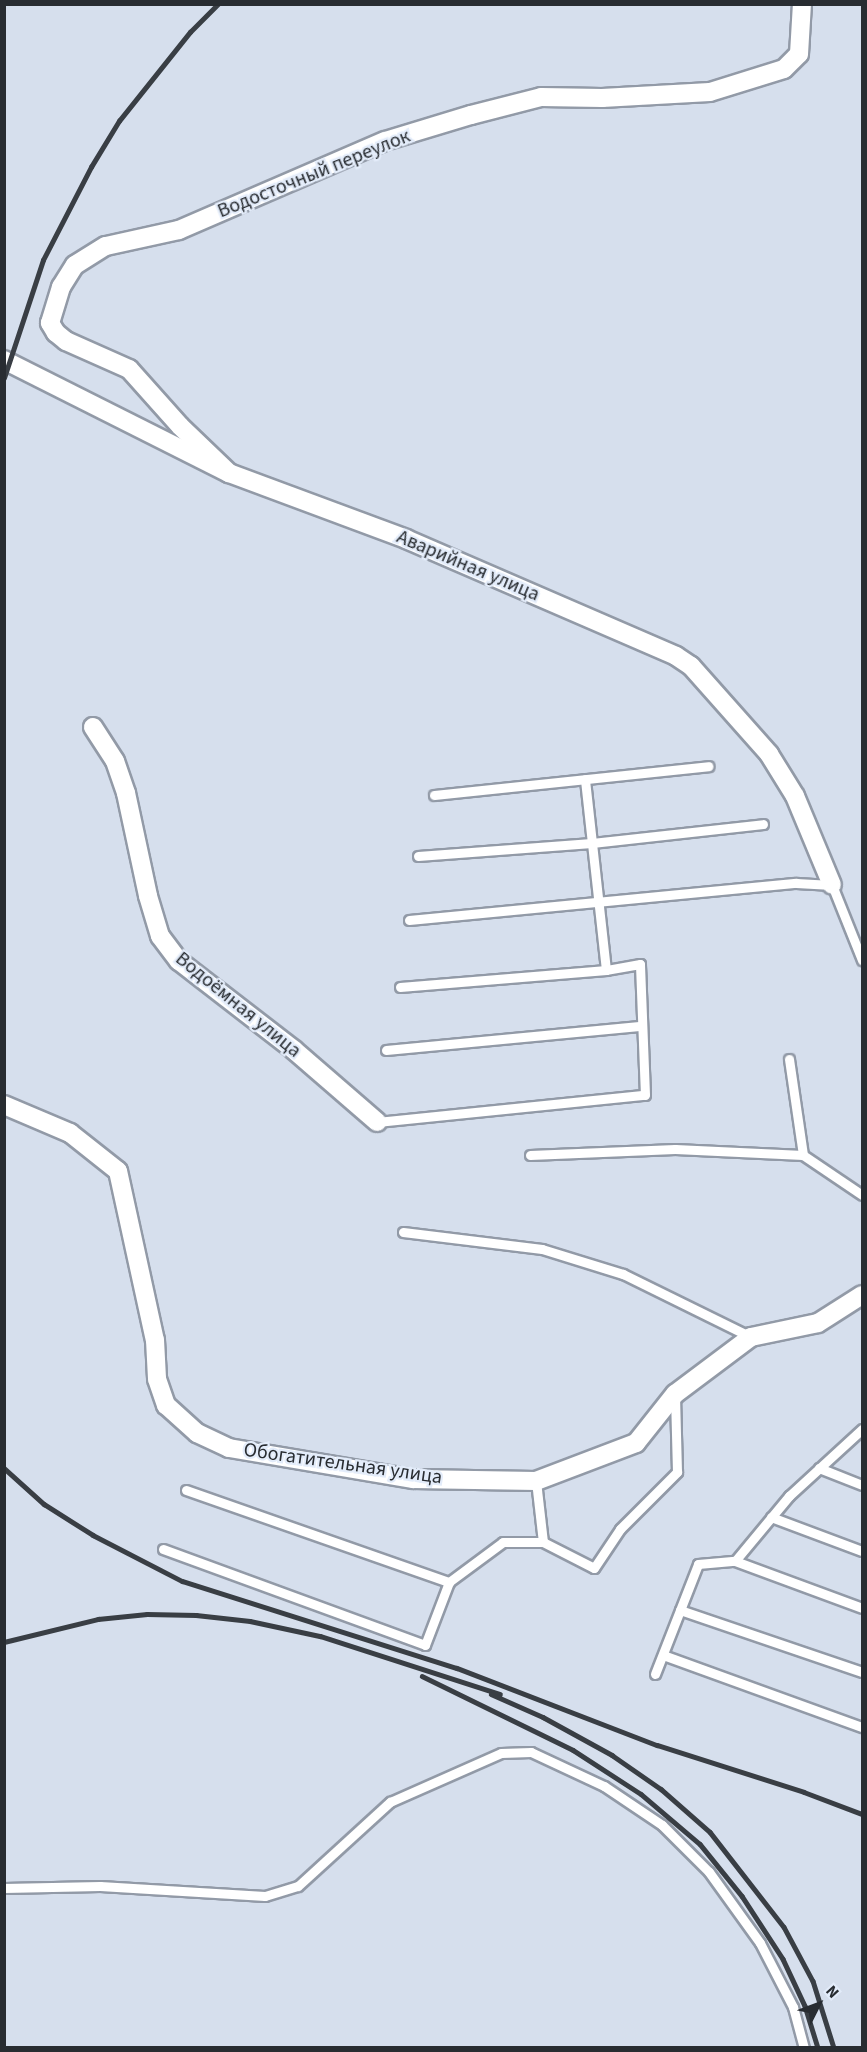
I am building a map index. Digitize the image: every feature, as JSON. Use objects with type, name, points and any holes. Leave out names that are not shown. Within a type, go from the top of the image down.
[{"type":"street","name":"Водосточный переулок","points":[[229,473],[180,426],[129,369],[66,341],[56,333],[50,322],[61,287],[75,265],[106,246],[179,230],[386,141],[471,115],[541,97],[602,98],[710,92],[784,69],[799,54],[802,4]]},
{"type":"street","name":"Аварийная улица","points":[[4,360],[229,473],[406,539],[676,656],[691,666],[769,754],[795,796],[832,885]]},
{"type":"street","name":"Водоёмная улица","points":[[93,727],[115,761],[126,793],[160,936],[179,961],[294,1050],[377,1122]]},
{"type":"street","name":"Обогатительная улица","points":[[4,1104],[70,1133],[118,1171],[155,1340],[157,1379],[166,1405],[197,1433],[229,1448],[413,1479],[536,1481],[636,1443],[675,1394],[751,1337],[818,1323],[862,1295]]},
{"type":"lane","points":[[434,795],[708,766]]},
{"type":"lane","points":[[585,779],[606,970]]},
{"type":"lane","points":[[418,856],[592,843],[763,824]]},
{"type":"lane","points":[[409,920],[796,883],[832,885],[862,960]]},
{"type":"lane","points":[[377,1122],[645,1095],[640,964],[606,970],[400,987]]},
{"type":"lane","points":[[386,1050],[642,1026]]},
{"type":"lane","points":[[789,1059],[803,1155]]},
{"type":"lane","points":[[530,1155],[675,1149],[803,1155],[862,1195]]},
{"type":"lane","points":[[403,1232],[542,1249],[624,1274],[751,1337]]},
{"type":"lane","points":[[163,1549],[424,1645],[449,1582],[503,1542],[543,1542],[594,1568],[620,1529],[677,1472],[675,1394]]},
{"type":"lane","points":[[735,1561],[789,1496],[862,1429]]},
{"type":"lane","points":[[819,1468],[862,1485]]},
{"type":"lane","points":[[536,1481],[543,1542]]},
{"type":"lane","points":[[186,1490],[449,1582]]},
{"type":"lane","points":[[771,1517],[862,1551]]},
{"type":"lane","points":[[655,1674],[698,1564],[735,1561],[862,1608]]},
{"type":"lane","points":[[680,1610],[862,1672]]},
{"type":"lane","points":[[663,1655],[862,1727]]},
{"type":"lane","points":[[4,1887],[100,1886],[265,1896],[298,1886],[390,1802],[501,1753],[531,1752],[604,1786],[662,1825],[709,1872],[760,1943],[793,2007],[804,2048]]},
{"type":"railway","points":[[4,378],[43,260],[91,167],[119,121],[190,32],[218,4]]},
{"type":"railway","points":[[4,1468],[44,1504],[93,1535],[182,1581],[457,1668],[657,1745],[804,1792],[862,1814]]},
{"type":"railway","points":[[4,1642],[98,1619],[147,1614],[196,1615],[250,1621],[320,1636],[500,1694]]},
{"type":"railway","points":[[422,1676],[573,1750],[641,1794],[700,1844],[742,1896],[783,1959],[805,2006],[818,2048]]},
{"type":"railway","points":[[491,1694],[543,1717],[612,1755],[661,1789],[710,1832],[784,1927],[813,1981],[834,2048]]}]
